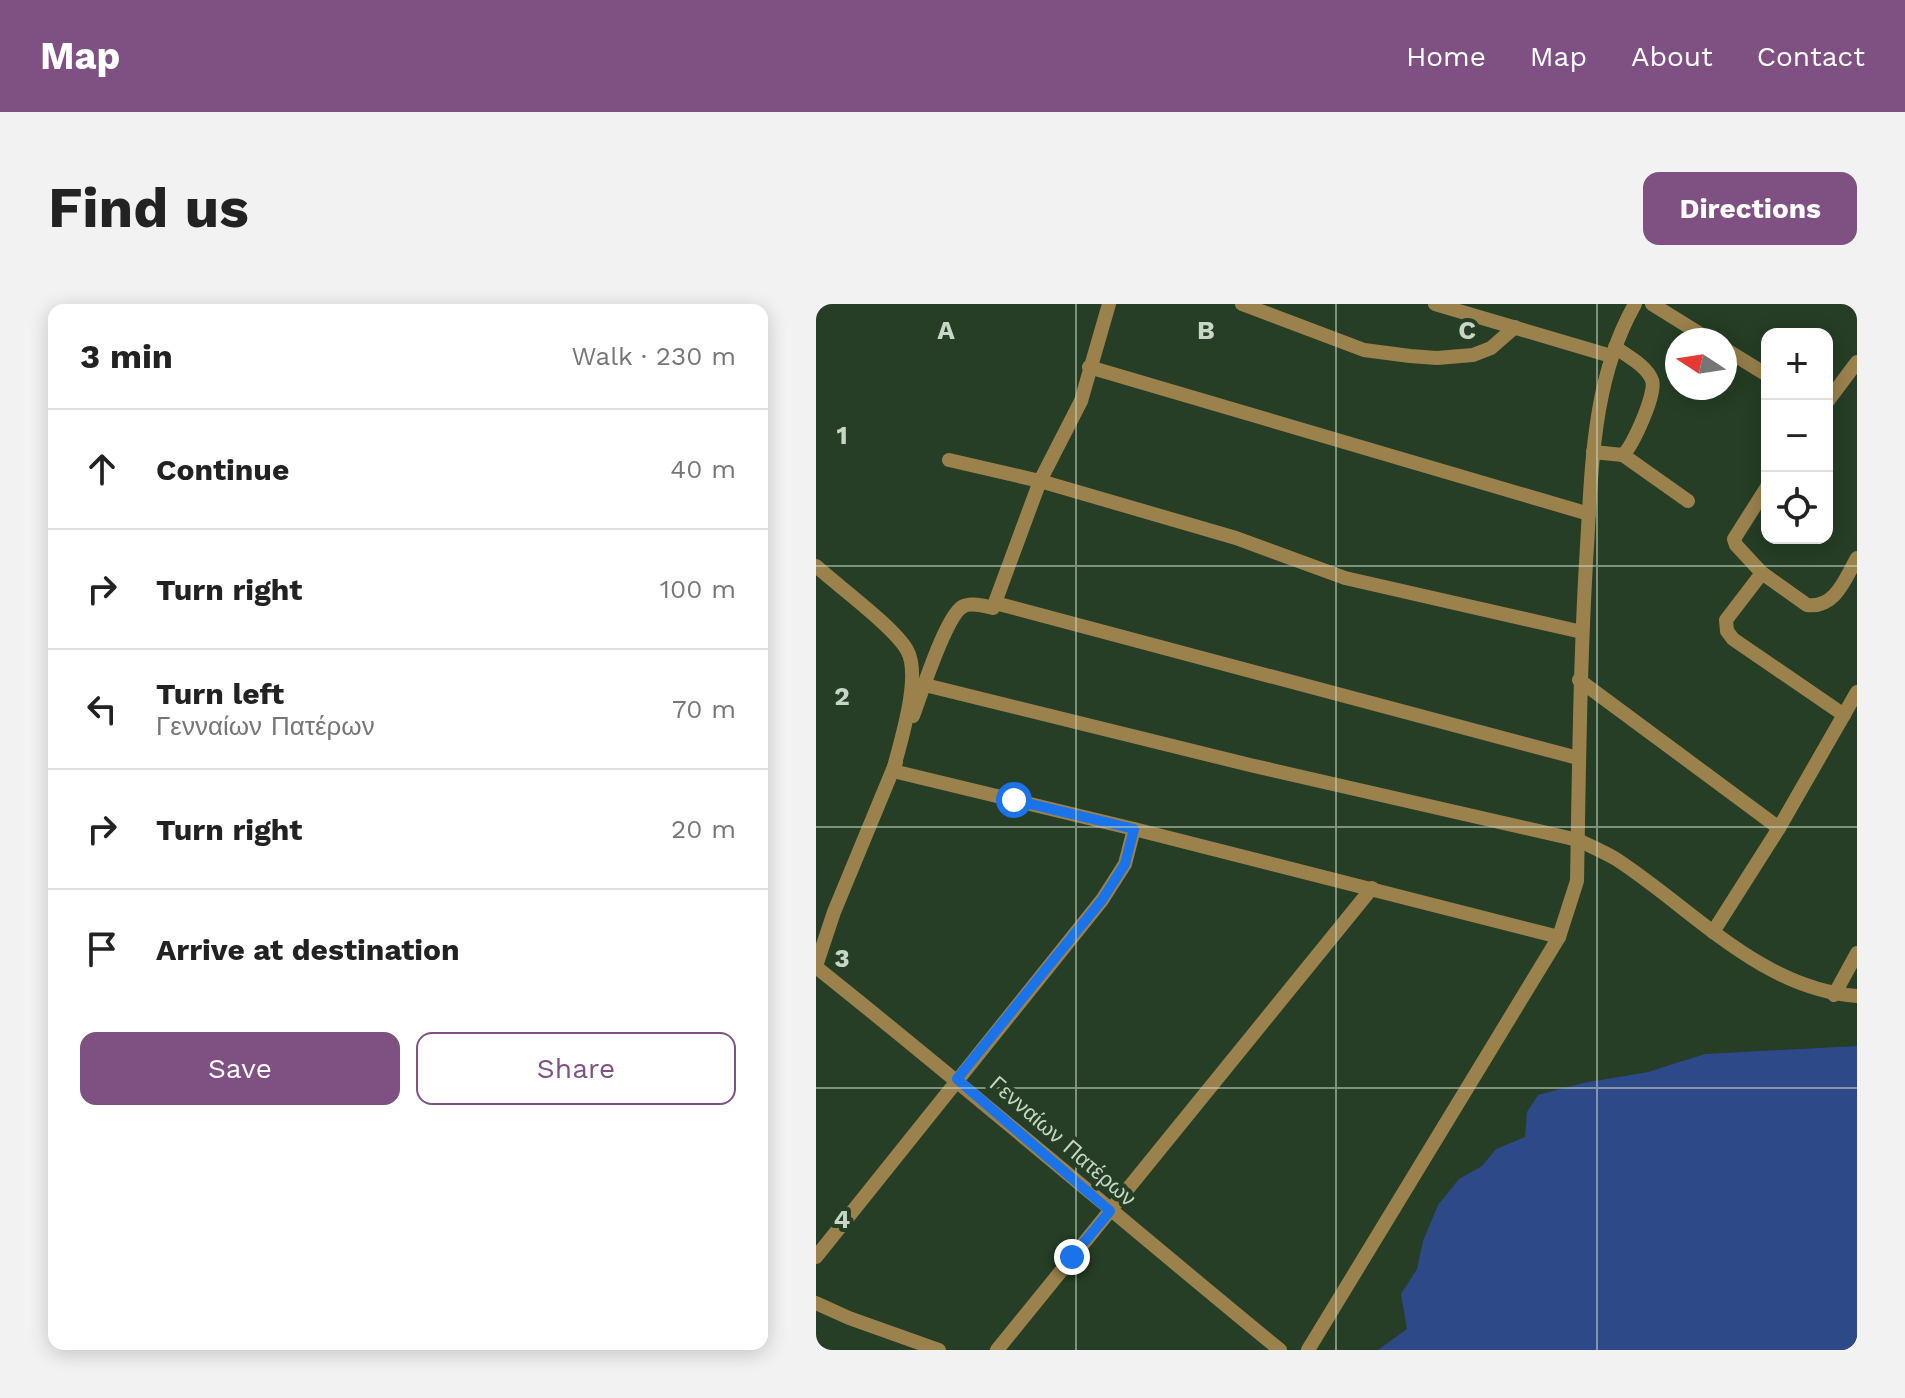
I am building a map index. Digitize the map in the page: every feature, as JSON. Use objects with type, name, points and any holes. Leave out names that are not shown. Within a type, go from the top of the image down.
[{"type":"street","points":[[816,967],[834,912],[893,771],[946,631],[962,607],[993,608],[1040,481],[1073,419],[1109,304]]},
{"type":"street","points":[[1242,304],[1354,347],[1410,356],[1437,358],[1473,355],[1491,348],[1515,327]]},
{"type":"street","points":[[1435,304],[1613,351],[1640,365],[1652,381],[1652,392],[1630,447],[1623,455]]},
{"type":"street","points":[[1308,1350],[1559,937],[1577,881],[1579,680],[1593,452],[1602,392],[1613,351],[1635,304]]},
{"type":"street","points":[[1652,304],[1691,328]]},
{"type":"street","points":[[1737,356],[1761,371]]},
{"type":"street","points":[[1828,400],[1857,362]]},
{"type":"street","points":[[1089,367],[1589,514]]},
{"type":"street","points":[[1593,452],[1623,455],[1688,501]]},
{"type":"street","points":[[949,460],[1040,481],[1236,538],[1345,578],[1582,632]]},
{"type":"street","points":[[1761,496],[1736,532],[1736,545],[1762,573],[1807,605],[1824,604],[1835,595],[1857,558]]},
{"type":"street","points":[[816,566],[908,651],[910,702],[893,771]]},
{"type":"street","points":[[1762,573],[1726,620],[1727,631],[1733,639],[1844,715]]},
{"type":"street","points":[[995,603],[1578,758]]},
{"type":"street","points":[[1579,680],[1779,828]]},
{"type":"street","points":[[925,685],[1250,765],[1578,840],[1615,859],[1760,965],[1793,981],[1834,995],[1857,996]]},
{"type":"street","points":[[1713,932],[1779,828],[1857,692]]},
{"type":"street","points":[[893,771],[1559,937]]},
{"type":"street","points":[[816,1257],[1102,900],[1125,864],[1134,829]]},
{"type":"street","points":[[997,1350],[1372,888]]},
{"type":"street","points":[[1834,995],[1857,953]]},
{"type":"street","name":"Γενναίων Πατέρων","points":[[816,967],[957,1079],[1110,1211],[1280,1350]]},
{"type":"street","points":[[816,1303],[939,1350]]},
{"type":"water","points":[[1857,1046],[1857,1350],[1378,1350],[1407,1329],[1401,1294],[1417,1269],[1423,1241],[1438,1205],[1459,1179],[1482,1166],[1496,1149],[1525,1137],[1527,1112],[1538,1095],[1583,1083],[1648,1072],[1705,1054]]},
{"type":"route","points":[[1014,800],[1134,829],[1125,864],[1102,900],[957,1079],[1110,1211],[1072,1257]]}]
